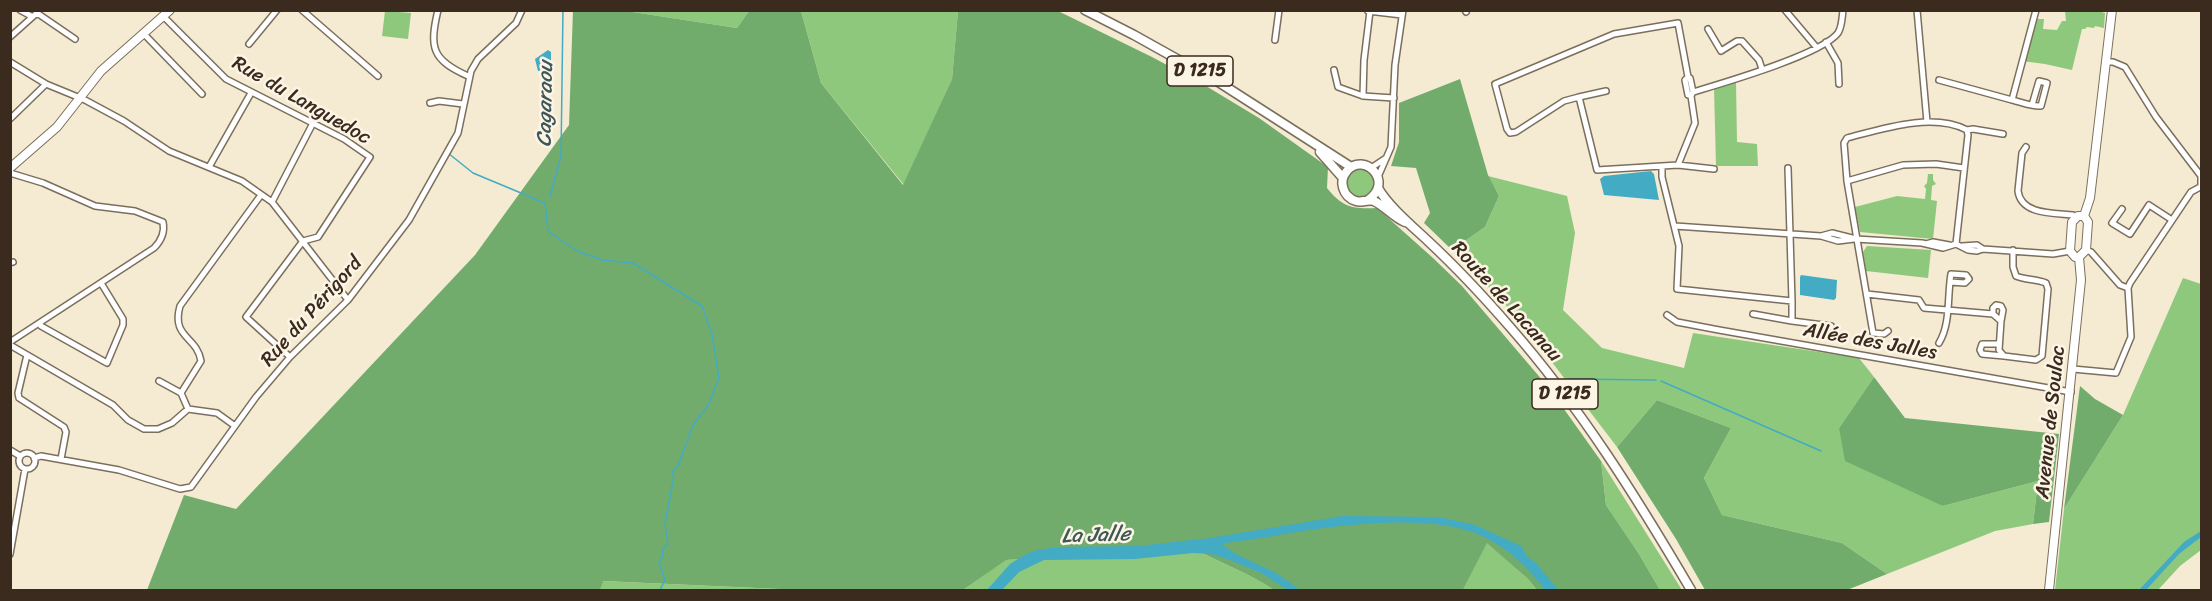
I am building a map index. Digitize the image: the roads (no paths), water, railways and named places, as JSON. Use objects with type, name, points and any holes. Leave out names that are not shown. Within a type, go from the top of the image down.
[{"type":"main road","points":[[10,168],[50,134],[101,71],[170,10]]},
{"type":"main road","name":"D 1215","points":[[1085,10],[1191,66],[1351,167]]},
{"type":"main road","points":[[2080,217],[2088,222],[2086,250],[2079,257],[2075,257],[2070,251],[2072,222],[2080,217],[2090,198],[2112,10]]},
{"type":"main road","name":"D 1215","points":[[1310,141],[1343,178]]},
{"type":"main road","points":[[1359,165],[1371,168],[1378,177],[1378,188],[1368,200],[1355,201],[1348,197],[1343,190],[1343,178],[1351,167],[1359,165]]},
{"type":"main road","name":"D 1215","points":[[1378,188],[1407,223]]},
{"type":"main road","name":"D 1215","points":[[1368,200],[1407,223]]},
{"type":"main road","name":"Route de Lacanau","points":[[1407,223],[1454,266],[1486,300],[1559,387],[1611,459],[1691,591]]},
{"type":"main road","name":"Avenue de Soulac","points":[[2049,591],[2071,392],[2081,280],[2079,257]]},
{"type":"street","points":[[20,10],[36,13],[75,39]]},
{"type":"street","points":[[249,44],[277,10]]},
{"type":"street","points":[[302,10],[378,76]]},
{"type":"street","points":[[438,10],[433,33],[435,51],[448,67],[468,76],[478,59],[516,23],[522,10]]},
{"type":"street","points":[[1275,40],[1279,10]]},
{"type":"street","points":[[1785,10],[1817,48]]},
{"type":"street","points":[[1692,94],[1817,48],[1838,32],[1844,10]]},
{"type":"street","points":[[1917,10],[1927,122]]},
{"type":"street","points":[[2012,100],[2036,10]]},
{"type":"street","points":[[1363,96],[1369,11],[1402,13],[1395,65],[1390,147],[1378,177]]},
{"type":"street","points":[[10,37],[36,13]]},
{"type":"street","name":"Rue du Languedoc","points":[[164,17],[226,79],[344,139],[370,157],[318,237],[303,241]]},
{"type":"street","points":[[1606,91],[1564,101],[1516,132],[1510,133],[1495,84],[1614,34],[1678,23],[1690,78],[1695,123],[1678,165]]},
{"type":"street","points":[[1708,29],[1721,51],[1737,41],[1742,41],[1759,60],[1762,69]]},
{"type":"street","points":[[144,34],[202,94]]},
{"type":"street","points":[[1826,42],[1838,63],[1839,84]]},
{"type":"street","points":[[10,62],[46,84],[124,122],[169,151],[242,181],[272,202],[348,300]]},
{"type":"street","points":[[2073,369],[2116,373],[2131,337],[2128,288],[2139,267],[2191,192],[2201,187],[2201,176],[2156,117],[2129,73],[2120,64],[2106,62]]},
{"type":"street","points":[[1334,70],[1338,87],[1363,96],[1394,98]]},
{"type":"street","name":"Rue du Périgord","points":[[61,459],[119,470],[180,489],[191,486],[256,397],[290,357],[348,300],[409,220],[461,123],[468,76]]},
{"type":"street","points":[[1940,80],[2032,105]]},
{"type":"street","points":[[10,119],[46,84]]},
{"type":"street","points":[[209,167],[251,93]]},
{"type":"street","points":[[1580,97],[1597,170],[1678,165],[1714,169]]},
{"type":"street","points":[[430,103],[439,101],[463,104]]},
{"type":"street","points":[[1888,331],[1884,334],[1873,333],[1846,181],[1844,143],[1847,138],[1895,126],[1927,122],[2003,134]]},
{"type":"street","points":[[272,202],[313,123]]},
{"type":"street","points":[[1956,245],[1967,130]]},
{"type":"street","points":[[2026,147],[2022,153],[2018,191],[2025,207],[2080,217]]},
{"type":"street","points":[[1371,168],[1386,158]]},
{"type":"street","points":[[1846,181],[1903,165],[1936,164],[1964,168]]},
{"type":"street","points":[[1662,166],[1662,177],[1678,246],[1677,289],[1792,300]]},
{"type":"street","points":[[1788,168],[1792,321]]},
{"type":"street","points":[[10,173],[43,183],[95,206],[135,211],[163,222],[162,235],[153,248],[10,343],[113,405],[128,420],[144,429],[158,429],[165,426],[188,409],[217,413],[235,426]]},
{"type":"street","points":[[181,393],[201,361],[199,351],[180,330],[177,316],[180,306],[261,195]]},
{"type":"street","points":[[2122,208],[2112,223],[2130,234],[2149,205],[2172,220]]},
{"type":"street","points":[[1675,226],[1821,236],[1832,233],[1856,239],[1977,245],[1983,249],[2056,254],[2070,251]]},
{"type":"street","points":[[290,357],[246,317],[303,241]]},
{"type":"street","points":[[1999,344],[1982,344],[1980,350],[1982,354],[2036,360],[2042,356],[2048,289],[2046,283],[2040,280],[2022,279],[2016,276],[2013,267],[2013,250]]},
{"type":"street","points":[[2086,250],[2091,252],[2120,285],[2128,288]]},
{"type":"street","points":[[1939,343],[1945,334],[1950,282]]},
{"type":"street","points":[[39,323],[103,363],[107,363],[120,334],[123,320],[101,283]]},
{"type":"street","points":[[1867,294],[1919,300],[1924,308],[1993,314],[2001,321]]},
{"type":"street","points":[[1993,314],[1993,308],[1996,305],[2001,306],[2003,310],[1999,350],[2004,356]]},
{"type":"street","name":"Allée des Jalles","points":[[1666,315],[1677,322],[1719,330],[2071,392]]},
{"type":"street","points":[[1753,315],[1831,326]]},
{"type":"street","points":[[27,355],[18,393],[19,398],[64,427],[66,432],[61,459],[41,456],[34,458]]},
{"type":"street","points":[[159,381],[181,393],[188,409]]},
{"type":"street","points":[[10,450],[20,456]]},
{"type":"street","points":[[20,456],[28,453],[34,458]]},
{"type":"street","points":[[20,456],[19,462],[25,469]]},
{"type":"street","points":[[25,469],[31,468],[34,458]]},
{"type":"street","points":[[10,554],[25,469]]},
{"type":"water","points":[[548,50],[551,52],[551,70],[538,71],[535,59]]},
{"type":"water","points":[[1651,171],[1654,174],[1659,200],[1604,195],[1600,179],[1604,176]]},
{"type":"water","points":[[1801,275],[1837,280],[1836,298],[1834,300],[1800,295]]},
{"type":"water","points":[[1343,516],[1439,517],[1475,525],[1521,546],[1527,556],[1537,564],[1558,590],[1545,590],[1516,558],[1480,535],[1431,524],[1372,523],[1222,544],[1234,553],[1276,573],[1300,590],[1288,590],[1261,573],[1230,560],[1211,554],[1193,553],[1135,559],[1044,560],[1019,572],[1002,590],[987,590],[1010,564],[1037,550],[1056,547],[1138,546],[1210,538]]},
{"type":"water","points":[[2201,531],[2201,537],[2179,554],[2146,590],[2139,590],[2184,542]]},
{"type":"waterway","name":"Cagaraou","points":[[550,196],[561,156],[563,10]]},
{"type":"waterway","name":"Cagaraou","points":[[448,153],[473,173],[545,203],[548,231],[577,251],[602,260],[633,263],[702,306],[712,334],[719,378],[708,406],[693,425],[678,466],[672,472],[674,476],[665,524],[668,544],[662,550],[663,556],[659,562],[665,580],[660,590]]},
{"type":"waterway","points":[[1570,379],[1656,380]]},
{"type":"waterway","points":[[1661,381],[1821,451]]},
{"type":"water label","name":"La Jalle","points":[[1096,536]]}]
